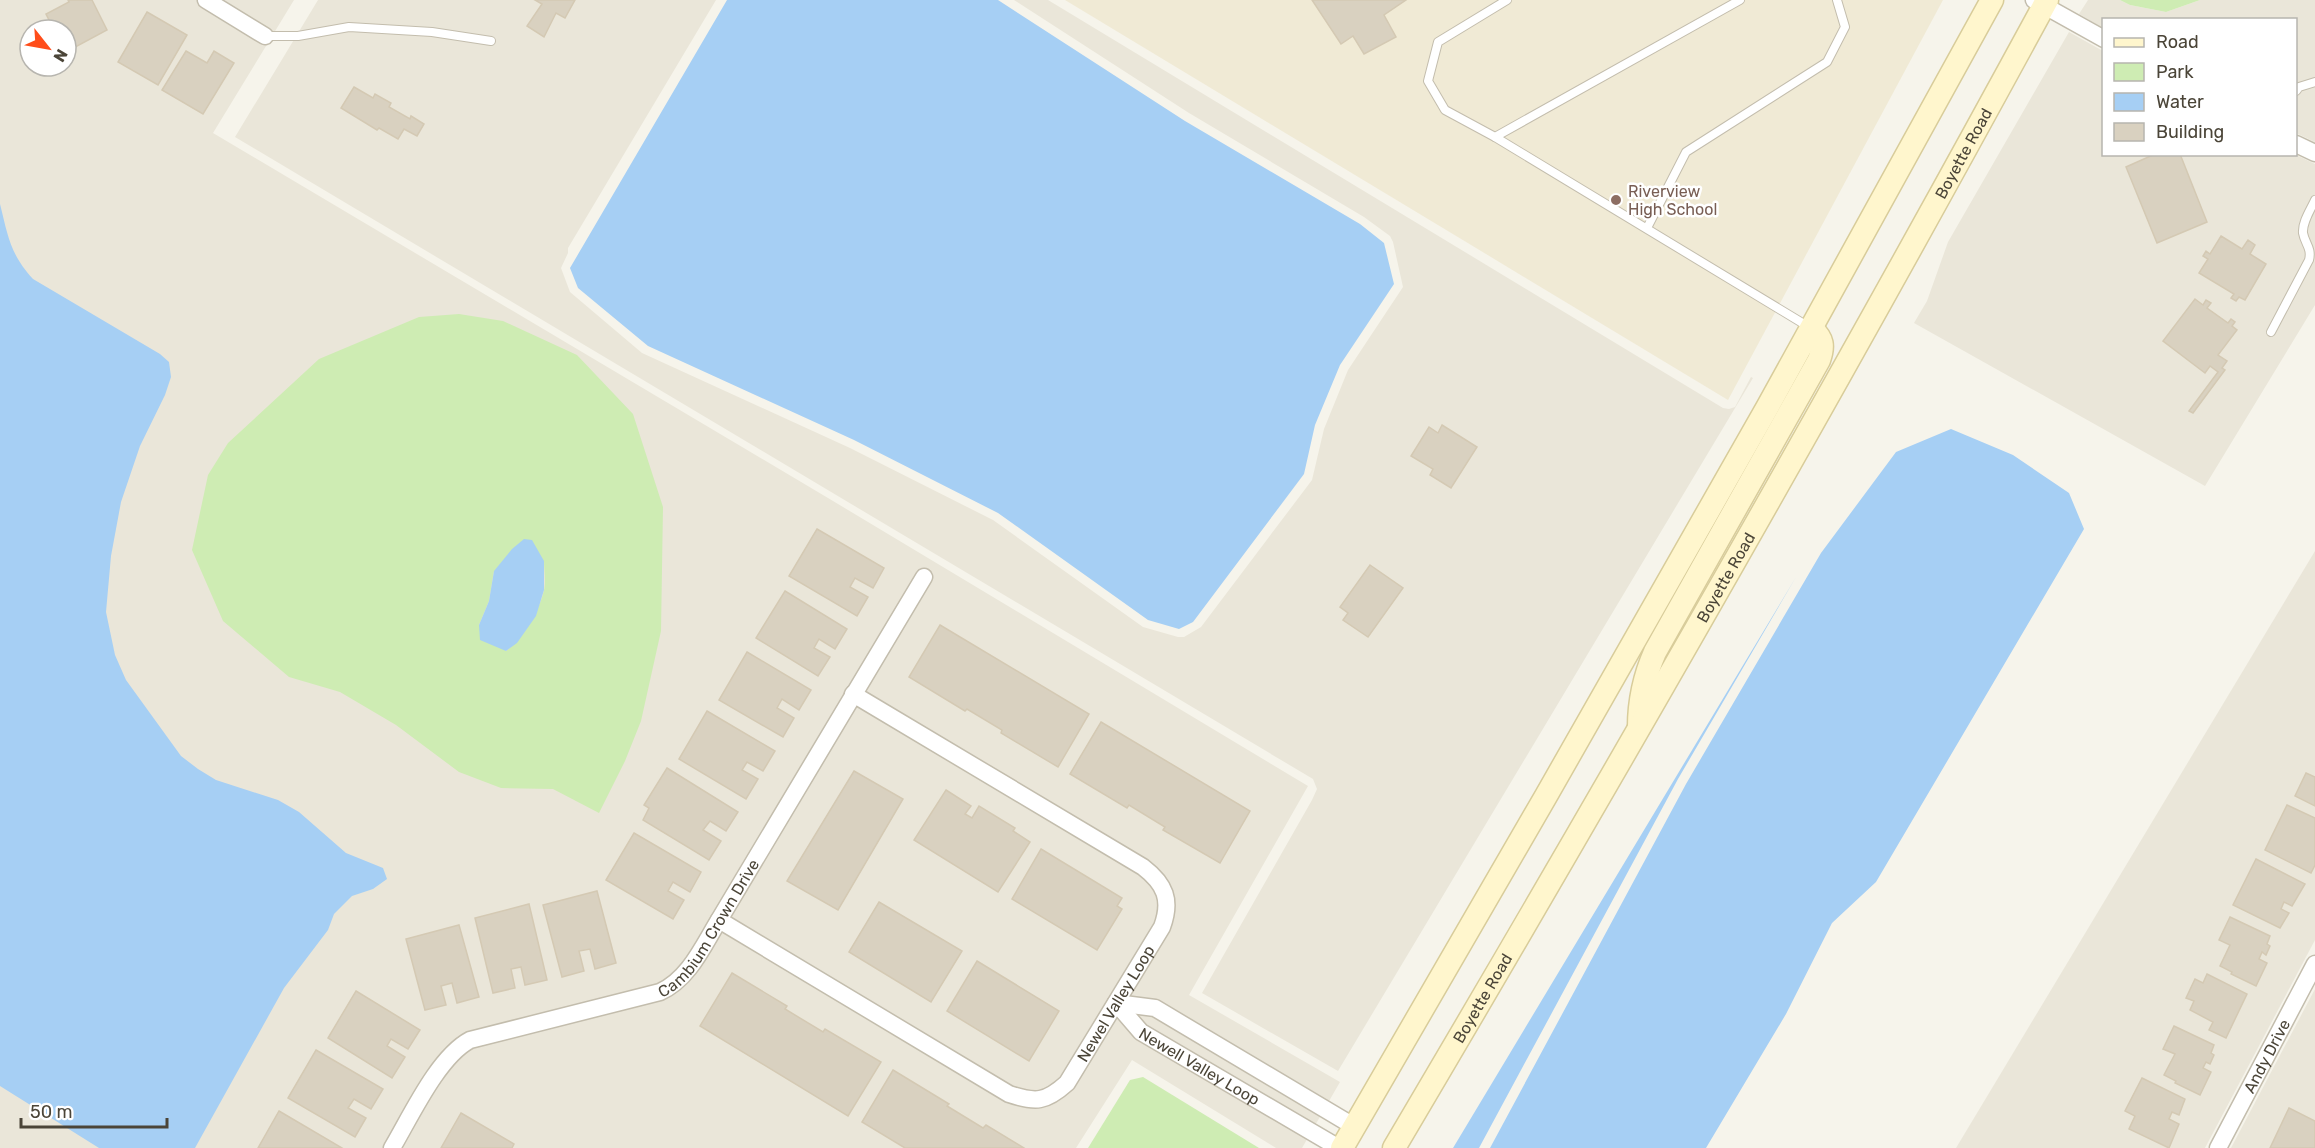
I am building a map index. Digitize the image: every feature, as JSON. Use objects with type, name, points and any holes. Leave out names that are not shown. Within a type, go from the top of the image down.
[{"type":"main road","points":[[1347,1141],[1563,767],[1812,328],[1992,0]]},
{"type":"main road","name":"Boyette Road","points":[[1394,1148],[1639,731],[2042,2]]},
{"type":"main road","points":[[1639,731],[1639,705],[1646,673],[1655,652],[1819,360],[1822,342],[1812,328]]},
{"type":"street","points":[[206,0],[266,36]]},
{"type":"street","points":[[2042,2],[2102,38]]},
{"type":"street","points":[[2297,145],[2315,153]]},
{"type":"street","name":"Cambium Crown Drive","points":[[392,1148],[444,1061],[460,1045],[470,1040],[670,987],[688,970],[924,577]]},
{"type":"street","name":"Newel Valley Loop","points":[[719,920],[1009,1094],[1026,1100],[1041,1100],[1056,1094],[1067,1083],[1162,927],[1167,915],[1167,902],[1155,876],[853,694]]},
{"type":"street","name":"Andy Drive","points":[[2218,1148],[2315,964]]},
{"type":"street","name":"Newell Valley Loop","points":[[1116,1003],[1155,1008],[1347,1141]]},
{"type":"street","name":"Newell Valley Loop","points":[[1116,1003],[1141,1032],[1347,1141]]},
{"type":"lane","points":[[1507,0],[1438,42],[1428,81],[1445,110],[1495,137],[1812,328]]},
{"type":"lane","points":[[1495,137],[1740,0]]},
{"type":"lane","points":[[1647,228],[1686,152],[1827,62],[1845,27],[1837,0]]},
{"type":"lane","points":[[266,36],[298,36],[349,27],[432,32],[491,41]]},
{"type":"lane","points":[[2297,89],[2315,82]]},
{"type":"lane","points":[[2271,332],[2309,260],[2311,253],[2303,235],[2303,227],[2315,200]]},
{"type":"shaded area","points":[[0,0],[294,0],[213,133],[1308,786],[1189,995],[1340,1082],[1302,1148],[1276,1148],[1132,1060],[1076,1148],[0,1148]]},
{"type":"shaded area","points":[[318,0],[716,0],[568,248],[561,268],[570,292],[642,353],[850,448],[993,520],[1143,627],[1178,637],[1184,637],[1201,627],[1312,480],[1324,429],[1348,370],[1403,287],[1393,242],[1390,236],[1364,217],[1189,113],[1014,0],[1048,0],[1723,408],[1735,407],[1751,377],[1753,378],[1338,1071],[1202,993],[1312,800],[1317,789],[1313,779],[235,137]]},
{"type":"shaded area","name":"Riverview High School","points":[[1065,0],[1943,0],[1728,400]]},
{"type":"shaded area","points":[[2088,0],[2120,0],[2130,5],[2166,12],[2200,0],[2315,0],[2315,142],[2297,133],[2297,18],[2102,18],[2102,27],[2079,14]]},
{"type":"shaded area","points":[[2069,32],[2102,50],[2102,156],[2297,155],[2315,164],[2315,305],[2205,486],[1914,323],[1927,301],[1948,242]]},
{"type":"shaded area","points":[[2315,551],[2315,940],[2205,1148],[1956,1148]]},
{"type":"shaded area","points":[[2315,989],[2315,1148],[2231,1148]]},
{"type":"green space","points":[[2120,0],[2200,0],[2166,12],[2130,5]]},
{"type":"green space","points":[[459,314],[503,321],[577,355],[633,414],[663,507],[661,631],[641,721],[625,761],[599,813],[553,789],[501,788],[459,772],[396,725],[340,692],[289,677],[223,621],[192,550],[208,475],[228,443],[319,359],[419,317]],"holes":[[[544,561],[545,587],[542,598],[524,632],[506,651],[479,625],[489,601],[494,571]]]},
{"type":"green space","points":[[1143,1077],[1259,1148],[1088,1148],[1130,1080]]},
{"type":"water","points":[[727,0],[998,0],[1185,121],[1360,224],[1384,243],[1394,284],[1340,365],[1315,425],[1304,474],[1193,622],[1179,629],[1148,620],[998,513],[854,440],[648,346],[578,288],[570,268]]},
{"type":"water","points":[[0,204],[15,253],[33,279],[160,354],[169,362],[171,377],[165,395],[140,446],[121,502],[111,556],[106,612],[115,655],[126,680],[181,756],[198,769],[216,780],[278,800],[299,812],[346,853],[383,868],[387,879],[373,889],[352,896],[334,914],[328,930],[284,988],[195,1148],[99,1148],[0,1086]]},
{"type":"water","points":[[1951,429],[2013,455],[2069,493],[2084,529],[1876,882],[1832,923],[1786,1014],[1706,1148],[1490,1148],[1686,784],[1821,553],[1896,452]]},
{"type":"water","points":[[524,539],[532,540],[544,561],[544,590],[536,616],[517,643],[506,651],[480,640],[479,625],[489,601],[494,571],[512,549]]},
{"type":"water","points":[[1796,577],[1678,779],[1479,1148],[1453,1148]]},
{"type":"building","points":[[68,0],[92,0],[107,30],[78,46],[78,18],[48,18],[46,14],[69,2]]},
{"type":"building","points":[[535,0],[575,0],[565,18],[556,13],[544,37],[527,26],[542,4]]},
{"type":"building","points":[[1312,0],[1406,0],[1384,15],[1396,37],[1364,54],[1353,36],[1341,44]]},
{"type":"building","points":[[147,12],[187,35],[158,85],[118,62]]},
{"type":"building","points":[[186,51],[207,63],[214,51],[234,63],[203,114],[162,90]]},
{"type":"building","points":[[354,87],[373,98],[375,94],[391,103],[389,107],[424,124],[417,136],[404,129],[398,139],[379,128],[377,130],[341,108]]},
{"type":"building","points":[[2151,156],[2181,156],[2207,222],[2157,243],[2126,167]]},
{"type":"building","points":[[2221,236],[2242,249],[2248,240],[2255,245],[2250,254],[2266,264],[2245,300],[2239,297],[2236,301],[2231,298],[2234,294],[2199,273],[2208,259],[2203,256],[2206,251],[2210,254]]},
{"type":"building","points":[[2195,299],[2203,305],[2206,300],[2211,303],[2207,308],[2228,323],[2231,319],[2235,322],[2232,326],[2237,330],[2218,355],[2227,361],[2222,368],[2225,370],[2193,413],[2189,411],[2218,372],[2210,366],[2205,373],[2163,341]]},
{"type":"building","points":[[1442,425],[1477,447],[1451,488],[1430,475],[1433,469],[1411,456],[1429,427],[1438,433]]},
{"type":"building","points":[[817,529],[884,568],[873,588],[855,578],[850,587],[868,597],[857,616],[789,576]]},
{"type":"building","points":[[1370,565],[1403,588],[1368,637],[1343,620],[1348,613],[1340,607]]},
{"type":"building","points":[[785,591],[847,629],[835,649],[819,639],[814,648],[830,657],[818,676],[756,638]]},
{"type":"building","points":[[940,625],[1089,714],[1058,767],[1001,733],[1002,730],[967,709],[965,711],[909,677]]},
{"type":"building","points":[[747,652],[811,690],[799,710],[782,699],[777,708],[794,718],[783,737],[719,700]]},
{"type":"building","points":[[707,711],[775,751],[763,771],[747,762],[742,770],[758,779],[746,799],[679,759]]},
{"type":"building","points":[[1101,722],[1250,811],[1220,863],[1163,830],[1165,827],[1129,805],[1127,808],[1070,774]]},
{"type":"building","points":[[667,768],[738,812],[726,831],[710,821],[703,830],[721,841],[709,860],[643,820],[649,808],[644,805]]},
{"type":"building","points":[[854,771],[903,799],[838,910],[787,881]]},
{"type":"building","points":[[2306,773],[2315,777],[2315,806],[2295,796]]},
{"type":"building","points":[[946,790],[971,806],[965,814],[972,818],[979,806],[1015,828],[1013,831],[1030,842],[998,892],[914,840]]},
{"type":"building","points":[[2287,805],[2315,818],[2315,865],[2311,873],[2265,850]]},
{"type":"building","points":[[634,833],[701,872],[690,892],[673,882],[668,891],[684,900],[673,919],[606,880]]},
{"type":"building","points":[[1041,849],[1122,898],[1117,906],[1122,909],[1097,950],[1012,899]]},
{"type":"building","points":[[2256,859],[2305,884],[2292,906],[2284,902],[2281,909],[2289,913],[2280,928],[2233,905]]},
{"type":"building","points":[[597,891],[616,963],[595,969],[590,949],[579,951],[584,971],[562,977],[543,905]]},
{"type":"building","points":[[879,902],[962,951],[931,1002],[849,952]]},
{"type":"building","points":[[529,904],[547,980],[525,985],[521,967],[511,969],[515,988],[493,993],[475,918]]},
{"type":"building","points":[[2230,917],[2270,936],[2267,944],[2270,946],[2266,955],[2262,952],[2259,959],[2267,963],[2256,986],[2220,966],[2230,945],[2219,940]]},
{"type":"building","points":[[459,925],[479,997],[457,1003],[452,983],[441,986],[446,1005],[425,1010],[406,939]]},
{"type":"building","points":[[977,961],[1059,1011],[1029,1061],[947,1011]]},
{"type":"building","points":[[732,973],[787,1006],[785,1009],[823,1032],[825,1029],[881,1062],[848,1116],[700,1026]]},
{"type":"building","points":[[2207,974],[2247,994],[2226,1038],[2209,1030],[2213,1022],[2190,1010],[2194,1001],[2186,998],[2195,979],[2203,983]]},
{"type":"building","points":[[356,991],[420,1030],[408,1049],[391,1039],[387,1046],[405,1057],[392,1078],[328,1038]]},
{"type":"building","points":[[2174,1026],[2214,1045],[2211,1053],[2214,1055],[2210,1064],[2206,1062],[2203,1068],[2211,1072],[2200,1095],[2164,1075],[2175,1054],[2163,1049]]},
{"type":"building","points":[[316,1050],[383,1089],[371,1109],[354,1099],[348,1108],[366,1118],[355,1137],[288,1098]]},
{"type":"building","points":[[893,1070],[983,1128],[986,1125],[1024,1148],[905,1148],[862,1122]]},
{"type":"building","points":[[2142,1078],[2185,1099],[2179,1115],[2172,1112],[2169,1119],[2179,1124],[2169,1148],[2129,1129],[2135,1116],[2125,1111]]},
{"type":"building","points":[[2289,1108],[2315,1121],[2315,1148],[2270,1148]]},
{"type":"building","points":[[279,1111],[342,1148],[258,1148]]},
{"type":"building","points":[[461,1113],[514,1144],[512,1148],[441,1148]]},
{"type":"place","name":"Riverview High School","points":[[1616,200]]}]
